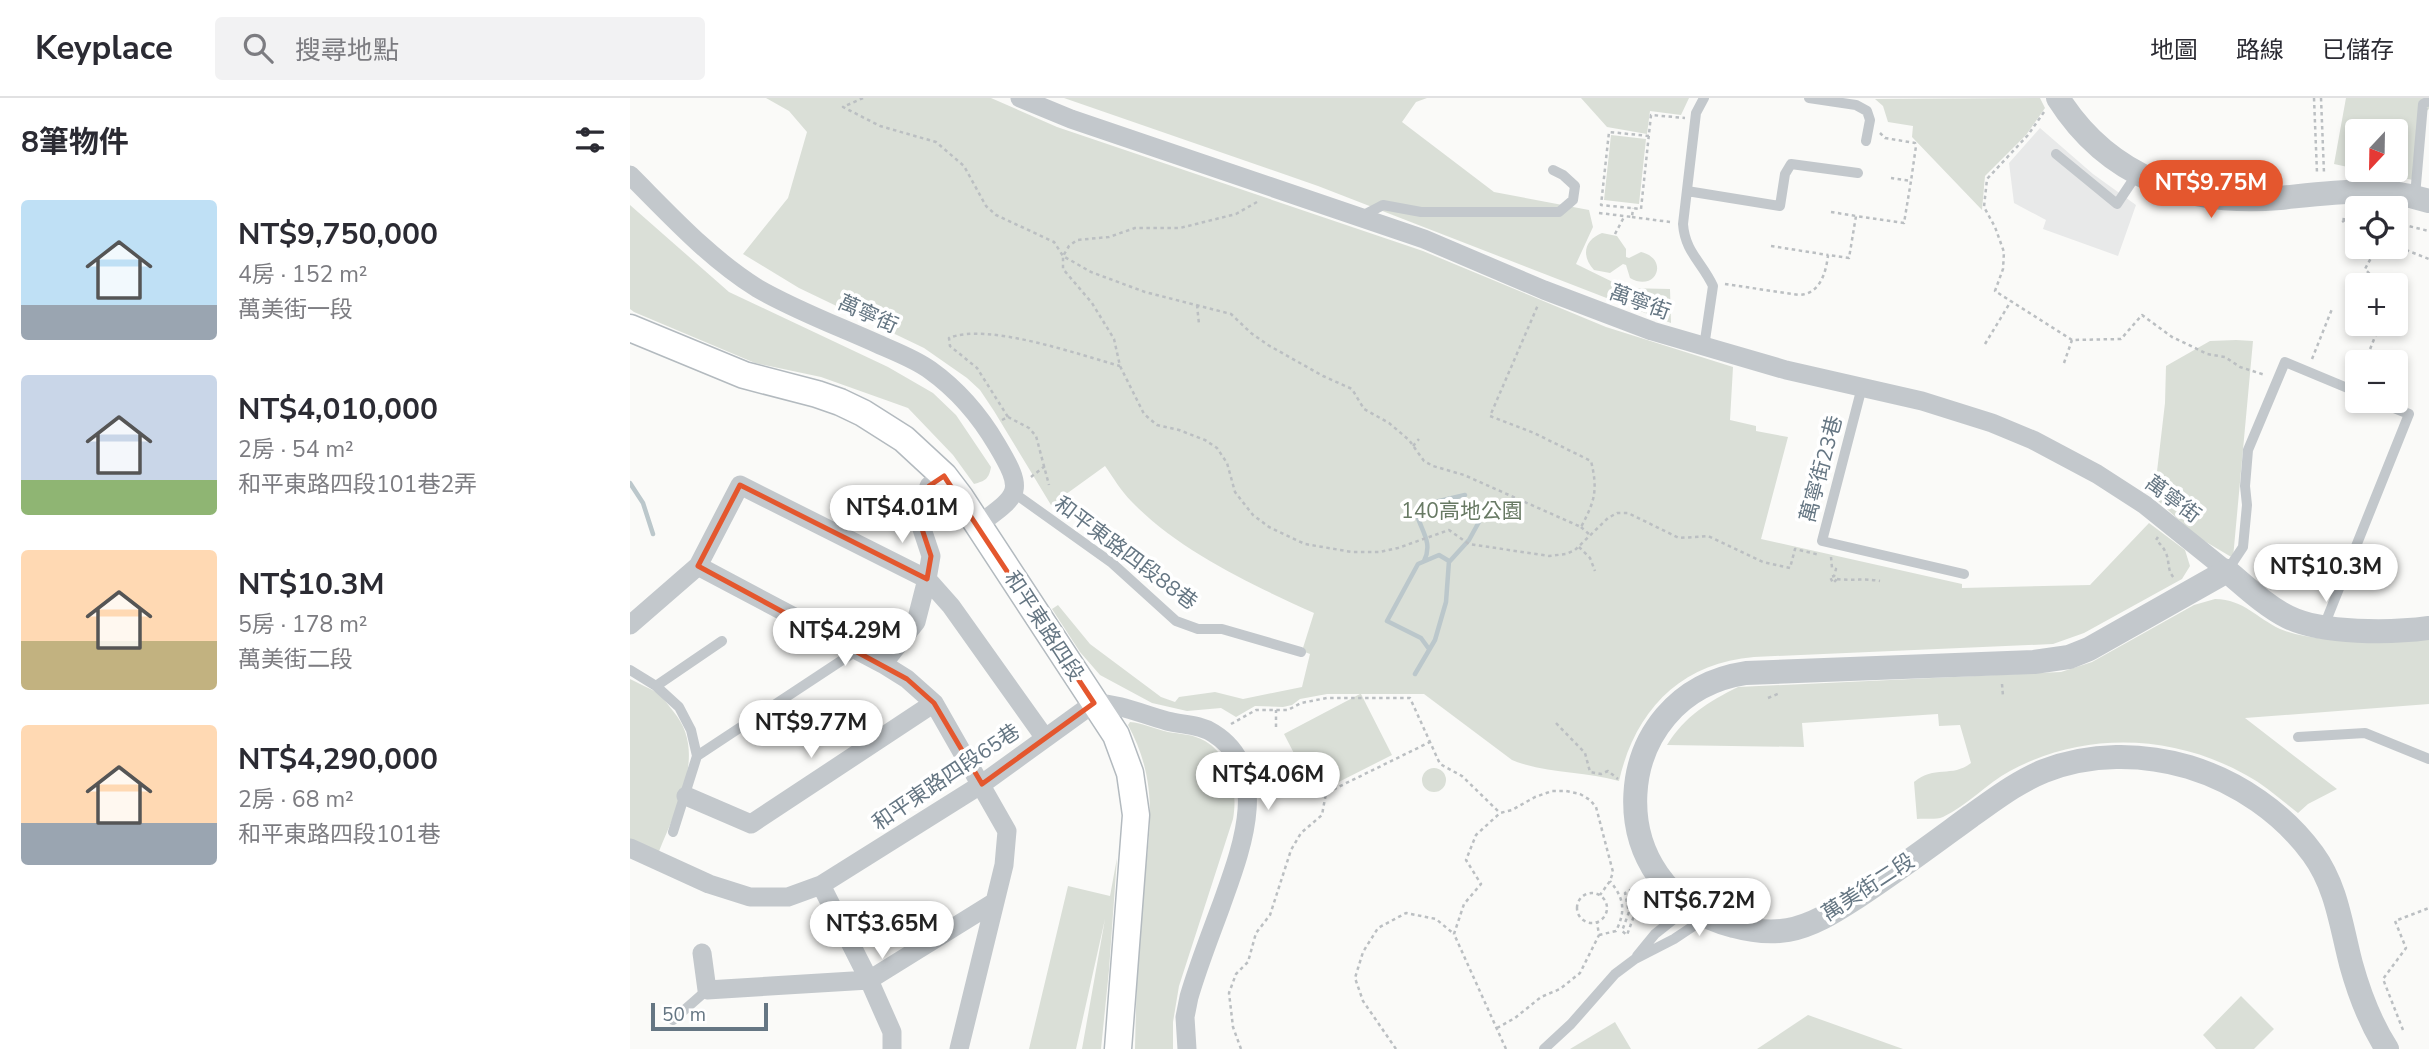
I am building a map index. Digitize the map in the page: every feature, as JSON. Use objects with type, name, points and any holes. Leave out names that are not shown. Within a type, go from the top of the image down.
[{"type":"main road","name":"和平東路四段","points":[[630,328],[744,375],[817,394],[852,408],[904,439],[944,476],[978,525],[1120,744],[1130,773],[1136,815],[1118,1049]]},
{"type":"street","name":"萬寧街","points":[[1020,98],[1071,119],[1446,248],[1627,322],[1786,370],[1956,411],[2033,440],[2097,474],[2169,523],[2227,571]]},
{"type":"street","points":[[2057,98],[2069,116],[2098,147],[2137,174],[2177,189],[2224,199],[2377,192],[2422,199]]},
{"type":"street","name":"萬寧街","points":[[630,175],[699,243],[733,271],[783,300],[919,364],[958,393],[981,418],[1009,465],[1014,477],[1014,493]]},
{"type":"street","points":[[883,664],[916,622],[931,556],[920,523],[929,486],[944,476]]},
{"type":"street","points":[[630,625],[698,566],[740,485],[927,579],[951,606],[1045,738]]},
{"type":"street","points":[[978,525],[1007,504],[1014,493]]},
{"type":"street","points":[[698,566],[907,679],[934,703],[982,784],[1007,831],[1004,865],[959,1049]]},
{"type":"street","points":[[2227,571],[2289,618],[2307,624],[2387,631],[2429,628]]},
{"type":"street","name":"萬美街二段","points":[[2227,571],[2089,649],[2069,657],[2052,660],[1746,673],[1724,677],[1703,686],[1669,712],[1645,750],[1634,793],[1639,834],[1655,873],[1667,888],[1698,912],[1732,926],[1772,932],[1811,924],[1866,890],[2016,785],[2045,771],[2102,757],[2138,757],[2170,761],[2206,772],[2239,788],[2292,829],[2314,855],[2330,883],[2363,1000],[2388,1049]]},
{"type":"street","points":[[686,796],[751,824],[934,703]]},
{"type":"street","points":[[1094,703],[1115,704],[1213,733],[1233,753],[1240,766],[1247,793],[1246,825],[1236,865],[1189,997],[1185,1017],[1187,1049]]},
{"type":"street","name":"和平東路四段65巷","points":[[630,848],[709,884],[750,897],[788,897],[821,885],[982,784],[1094,703]]},
{"type":"street","points":[[821,885],[892,1032],[892,1049]]},
{"type":"street","points":[[702,953],[707,990],[869,980],[993,903]]},
{"type":"lane","points":[[1704,98],[1695,120],[1683,224],[1684,239],[1714,291],[1704,347]]},
{"type":"lane","points":[[1809,98],[1856,105],[1867,111],[1870,120],[1867,141]]},
{"type":"lane","points":[[2422,199],[2423,104],[2429,101]]},
{"type":"lane","points":[[2056,154],[2116,204],[2137,174]]},
{"type":"lane","points":[[1687,191],[1780,206],[1785,174],[1791,164],[1858,173]]},
{"type":"lane","points":[[1360,217],[1383,205],[1421,212],[1559,212],[1573,200],[1575,186],[1553,170]]},
{"type":"lane","points":[[2227,571],[2243,549],[2248,450],[2284,362],[2345,387]]},
{"type":"lane","name":"萬寧街23巷","points":[[1862,387],[1822,541],[1964,574]]},
{"type":"lane","points":[[2323,626],[2409,414],[2407,413]]},
{"type":"lane","name":"和平東路四段88巷","points":[[1014,493],[1112,563],[1176,621],[1198,629],[1222,629],[1301,652]]},
{"type":"lane","points":[[656,685],[722,641]]},
{"type":"lane","points":[[697,757],[856,651]]},
{"type":"lane","points":[[630,670],[656,685],[679,707],[691,730],[697,757],[673,832]]},
{"type":"lane","points":[[2298,737],[2365,733],[2429,759]]},
{"type":"lane","points":[[1634,959],[1655,933],[1698,912]]},
{"type":"lane","points":[[1544,1049],[1571,1024],[1615,974],[1634,959],[1674,939],[1698,912]]},
{"type":"lane","points":[[673,1020],[707,990]]},
{"type":"path","points":[[863,98],[843,107],[880,126],[936,142],[964,166],[985,206],[996,215],[1054,242],[1063,256],[1102,276],[1145,292],[1231,314],[1268,345],[1323,376],[1352,388],[1364,408],[1389,423],[1409,440],[1424,461],[1464,475],[1581,527],[1590,535]]},
{"type":"path","points":[[2314,98],[2317,178],[2321,193]]},
{"type":"path","points":[[2321,98],[2324,178],[2321,193]]},
{"type":"path","points":[[2315,114],[2322,114]]},
{"type":"path","points":[[1648,136],[1609,132],[1601,205],[1641,209],[1651,115],[1695,120]]},
{"type":"path","points":[[1831,212],[1904,223],[1916,146],[1915,143],[1885,138],[1879,131],[1880,122],[1870,120]]},
{"type":"path","points":[[2038,121],[1987,179],[1984,206],[2004,253],[2003,269],[1995,291],[2072,340],[2122,339],[2142,315],[2172,337],[2193,348],[2225,357],[2240,367],[2277,380]]},
{"type":"path","points":[[2315,138],[2322,137]]},
{"type":"path","points":[[1891,178],[1911,181]]},
{"type":"path","points":[[1266,187],[1257,203],[1236,214],[1180,228],[1135,228],[1109,237],[1077,240],[1063,256],[1063,269],[1092,303],[1114,339],[1120,366],[1143,414],[1157,425],[1187,433],[1217,448],[1227,463],[1235,492],[1253,515],[1277,531],[1305,544],[1352,552],[1380,552],[1449,530],[1469,544],[1549,556],[1574,550],[1608,518],[1617,513],[1628,513],[1679,537],[1708,536],[1763,562],[1790,568],[1795,549],[1831,557],[1836,577],[1850,581],[1864,578],[1880,581]]},
{"type":"path","points":[[1632,217],[1633,208]]},
{"type":"path","points":[[1599,213],[1683,224]]},
{"type":"path","points":[[1615,234],[1624,216]]},
{"type":"path","points":[[1771,246],[1849,258],[1856,216]]},
{"type":"path","points":[[2408,226],[2429,231]]},
{"type":"path","points":[[2408,251],[2429,259]]},
{"type":"path","points":[[1711,282],[1804,295],[1820,284],[1828,255]]},
{"type":"path","points":[[1544,290],[1490,416],[1534,433],[1591,461],[1596,482],[1593,505],[1581,527]]},
{"type":"path","points":[[1984,344],[2011,301]]},
{"type":"path","points":[[1196,305],[1199,324]]},
{"type":"path","points":[[2307,371],[2332,309]]},
{"type":"path","points":[[1049,485],[1036,436],[1029,428],[1008,416],[977,368],[950,346],[950,338],[960,334],[987,335],[1042,344],[1120,366]]},
{"type":"path","points":[[2064,363],[2072,340]]},
{"type":"path","points":[[999,422],[1008,416]]},
{"type":"path","points":[[1413,446],[1419,439]]},
{"type":"path","points":[[1031,477],[1045,466]]},
{"type":"path","points":[[2169,523],[2156,540],[2167,553],[2172,576],[2193,592]]},
{"type":"path","points":[[1579,547],[1590,558],[1595,571]]},
{"type":"path","points":[[1213,733],[1256,709],[1288,710],[1301,703],[1327,698],[1410,696],[1440,764],[1462,776],[1500,813]]},
{"type":"path","points":[[1276,710],[1276,727]]},
{"type":"path","points":[[1556,723],[1585,753],[1590,772],[1601,774],[1608,771],[1634,793]]},
{"type":"path","points":[[1241,1049],[1233,1027],[1228,993],[1236,974],[1248,962],[1255,933],[1270,915],[1291,850],[1301,833],[1322,815],[1326,793],[1430,742]]},
{"type":"path","points":[[1454,934],[1464,904],[1481,884],[1466,860],[1476,835],[1500,813],[1552,791],[1580,794],[1590,800],[1600,816],[1612,867],[1610,881],[1600,895]]},
{"type":"path","points":[[1600,935],[1616,931],[1623,911],[1618,890],[1610,881]]},
{"type":"path","points":[[1630,890],[1635,913],[1627,935],[1622,931],[1629,912],[1625,892],[1630,890]]},
{"type":"path","points":[[1585,895],[1600,895],[1607,904],[1603,919],[1597,922],[1584,921],[1577,910],[1578,903],[1585,895]]},
{"type":"path","points":[[2403,1030],[2383,979],[2406,948],[2395,921],[2429,908]]},
{"type":"path","points":[[1623,911],[1629,912]]},
{"type":"path","points":[[1396,1049],[1363,1002],[1355,978],[1363,952],[1378,928],[1406,913],[1436,919],[1454,934],[1506,1049]]},
{"type":"path","points":[[1635,913],[1646,915]]},
{"type":"path","points":[[1497,1028],[1515,1018],[1541,997],[1572,981],[1584,966],[1600,935],[1597,922]]},
{"type":"highlighted area","points":[[944,476],[1094,703],[982,784],[934,703],[907,679],[698,566],[740,485],[927,579],[931,556],[920,523],[929,486]]},
{"type":"shaded area","points":[[2040,128],[2093,174],[2136,205],[2118,256],[2043,229],[2046,220],[2014,203],[2009,163]]},
{"type":"green space","name":"140高地公園","points":[[766,98],[991,98],[1057,127],[1423,251],[1606,327],[1733,367],[1730,420],[1756,426],[1756,431],[1788,437],[1761,539],[1962,584],[1962,588],[2090,585],[2149,523],[2185,550],[2190,566],[2182,579],[2084,633],[2053,644],[1754,657],[1728,661],[1704,669],[1683,680],[1649,713],[1636,733],[1619,781],[1538,768],[1512,760],[1424,694],[1361,694],[1392,755],[1315,794],[1284,734],[1360,694],[1327,694],[1300,699],[1283,707],[1255,706],[1236,717],[1221,708],[1187,711],[1152,703],[1100,675],[1080,652],[1052,609],[1058,605],[1090,644],[1161,697],[1175,702],[1179,697],[1215,692],[1243,699],[1302,687],[1310,654],[1302,651],[1314,613],[1217,565],[1171,536],[1131,501],[1105,466],[1051,505],[994,411],[980,390],[967,378],[924,348],[799,288],[743,254],[788,198],[807,132],[789,111]]},
{"type":"green space","points":[[1064,98],[1427,98],[1416,102],[1402,122],[1494,192],[1589,210],[1593,227],[1576,264],[1625,288],[1670,289],[1671,323],[1318,186]]},
{"type":"green space","points":[[1581,98],[1689,98],[1681,115],[1650,111],[1647,134],[1607,127]]},
{"type":"green space","points":[[2040,98],[2045,108],[2026,135],[1985,176],[1982,210],[1912,137],[1913,126],[1888,122],[1883,106],[1875,99]]},
{"type":"green space","points":[[2346,98],[2429,98],[2429,109],[2424,113],[2413,180],[2408,179],[2408,119],[2345,119],[2345,166],[2334,164]]},
{"type":"green space","points":[[1611,135],[1646,139],[1639,204],[1604,200]]},
{"type":"green space","points":[[630,205],[729,292],[888,367],[933,393],[956,415],[991,467],[988,477],[974,484],[953,455],[908,408],[821,377],[755,363],[630,309]]},
{"type":"green space","points":[[1602,233],[1617,236],[1626,249],[1626,257],[1641,252],[1650,256],[1657,267],[1653,278],[1639,281],[1630,278],[1626,265],[1623,264],[1610,273],[1594,270],[1587,259],[1586,249],[1591,240]]},
{"type":"green space","points":[[2210,341],[2253,341],[2233,558],[2196,536],[2154,497],[2165,403],[2166,366]]},
{"type":"green space","points":[[2215,599],[2234,602],[2280,629],[2307,637],[2429,639],[2429,704],[2245,718],[2337,789],[2308,804],[2298,813],[2253,779],[2218,761],[2159,745],[2128,743],[2068,749],[2038,758],[2010,771],[1943,817],[1917,819],[1914,782],[1929,774],[1957,770],[1971,763],[1960,725],[1939,726],[1938,714],[1802,723],[1804,747],[1667,745],[1681,726],[1698,711],[1738,687],[2061,672],[2092,662],[2194,605]]},
{"type":"green space","points":[[630,679],[663,698],[683,727],[688,745],[689,763],[685,782],[658,854],[630,841]]},
{"type":"green space","points":[[1130,722],[1205,741],[1227,765],[1233,786],[1233,819],[1179,986],[1173,1022],[1173,1049],[1135,1049],[1139,948],[1150,818],[1146,773],[1128,725]]},
{"type":"green space","points":[[1434,768],[1445,775],[1446,780],[1439,791],[1434,792],[1423,785],[1422,780],[1429,769]]},
{"type":"green space","points":[[1117,858],[1101,1049],[1082,1049],[1105,919],[1076,1049],[1029,1049],[1068,886],[1110,896]]},
{"type":"green space","points":[[2241,996],[2274,1029],[2254,1049],[2216,1049],[2203,1035]]},
{"type":"green space","points":[[1808,1015],[1903,1049],[1757,1049]]},
{"type":"green space","points":[[1615,1022],[1631,1049],[1570,1049]]},
{"type":"waterway","points":[[630,483],[643,503],[653,534]]},
{"type":"waterway","points":[[1424,561],[1427,543],[1417,515],[1422,505],[1465,495]]},
{"type":"waterway","points":[[1450,561],[1469,540],[1480,520]]},
{"type":"waterway","points":[[1415,674],[1435,640],[1446,602],[1449,561],[1439,555],[1418,564],[1387,621],[1421,638],[1429,649]]}]
